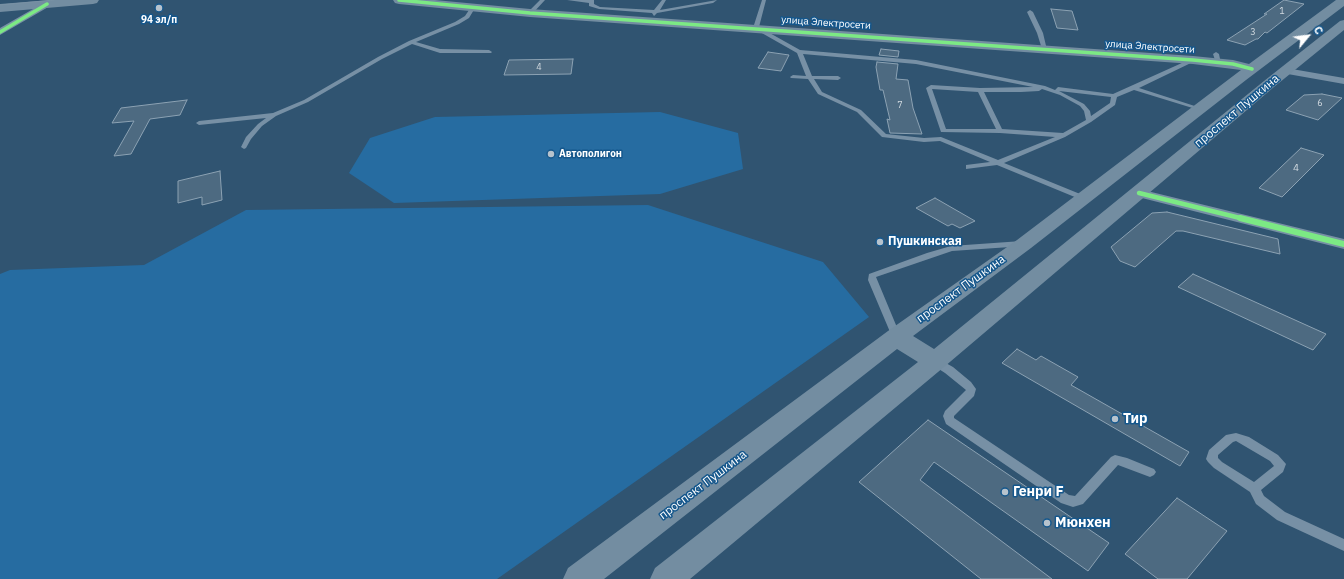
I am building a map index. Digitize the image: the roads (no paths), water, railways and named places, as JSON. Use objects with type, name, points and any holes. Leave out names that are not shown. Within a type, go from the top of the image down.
[{"type":"main road","points":[[0,8],[93,0]]},
{"type":"main road","name":"улица Электросети","points":[[399,0],[530,13],[653,19],[1192,60],[1218,58],[1252,69]]},
{"type":"main road","name":"проспект Пушкина","points":[[579,579],[896,337],[1024,244],[1082,198],[1344,0]]},
{"type":"main road","name":"проспект Пушкина","points":[[666,579],[935,361],[1344,24]]},
{"type":"main road","points":[[896,337],[935,361]]},
{"type":"street","points":[[0,32],[47,4]]},
{"type":"street","points":[[1286,71],[1344,81]]},
{"type":"street","points":[[1139,193],[1344,244]]},
{"type":"lane","points":[[530,13],[543,0]]},
{"type":"lane","points":[[569,0],[591,1],[591,5],[599,8],[653,19],[714,2],[715,0]]},
{"type":"lane","points":[[653,19],[664,0]]},
{"type":"lane","points":[[764,0],[756,28],[799,52],[916,60],[1045,88],[1114,96],[1192,60]]},
{"type":"lane","points":[[244,147],[248,138],[260,125],[274,115],[306,101],[411,42],[467,18],[473,8]]},
{"type":"lane","points":[[1030,12],[1040,33],[1045,49]]},
{"type":"lane","points":[[411,42],[440,51],[489,52]]},
{"type":"lane","points":[[799,52],[810,78],[820,93],[859,111],[884,136],[924,140],[941,139],[1082,198]]},
{"type":"lane","points":[[793,77],[838,78]]},
{"type":"lane","points":[[941,139],[943,131],[930,87],[934,86],[980,90],[1021,90],[1045,88],[1062,94],[1082,105],[1087,111],[1089,121]]},
{"type":"lane","points":[[1134,88],[1201,109]]},
{"type":"lane","points":[[980,90],[1000,131]]},
{"type":"lane","points":[[969,167],[998,163],[1063,136],[1089,121],[1113,104],[1114,96]]},
{"type":"lane","points":[[199,123],[274,115]]},
{"type":"lane","points":[[943,131],[1000,131],[1063,136]]},
{"type":"lane","points":[[896,337],[872,280],[872,276],[951,249],[1024,244]]},
{"type":"lane","points":[[935,361],[949,370],[971,389],[970,393],[949,414],[948,416],[950,421],[1064,499],[1073,502],[1079,500],[1115,460],[1123,461],[1150,472]]},
{"type":"lane","points":[[1254,488],[1279,470],[1280,464],[1274,458],[1245,440],[1236,437],[1230,438],[1213,453],[1212,458],[1218,465],[1254,488],[1260,500],[1269,509],[1344,545]]},
{"type":"tram line","points":[[0,5],[54,0]]},
{"type":"place","name":"94 эл/п","points":[[159,8]]},
{"type":"place","name":"Автополигон","points":[[551,154]]},
{"type":"place","name":"Пушкинская","points":[[880,242]]},
{"type":"place","name":"Тир","points":[[1115,419]]},
{"type":"place","name":"Генри F","points":[[1005,492]]},
{"type":"place","name":"Мюнхен","points":[[1047,523]]}]
